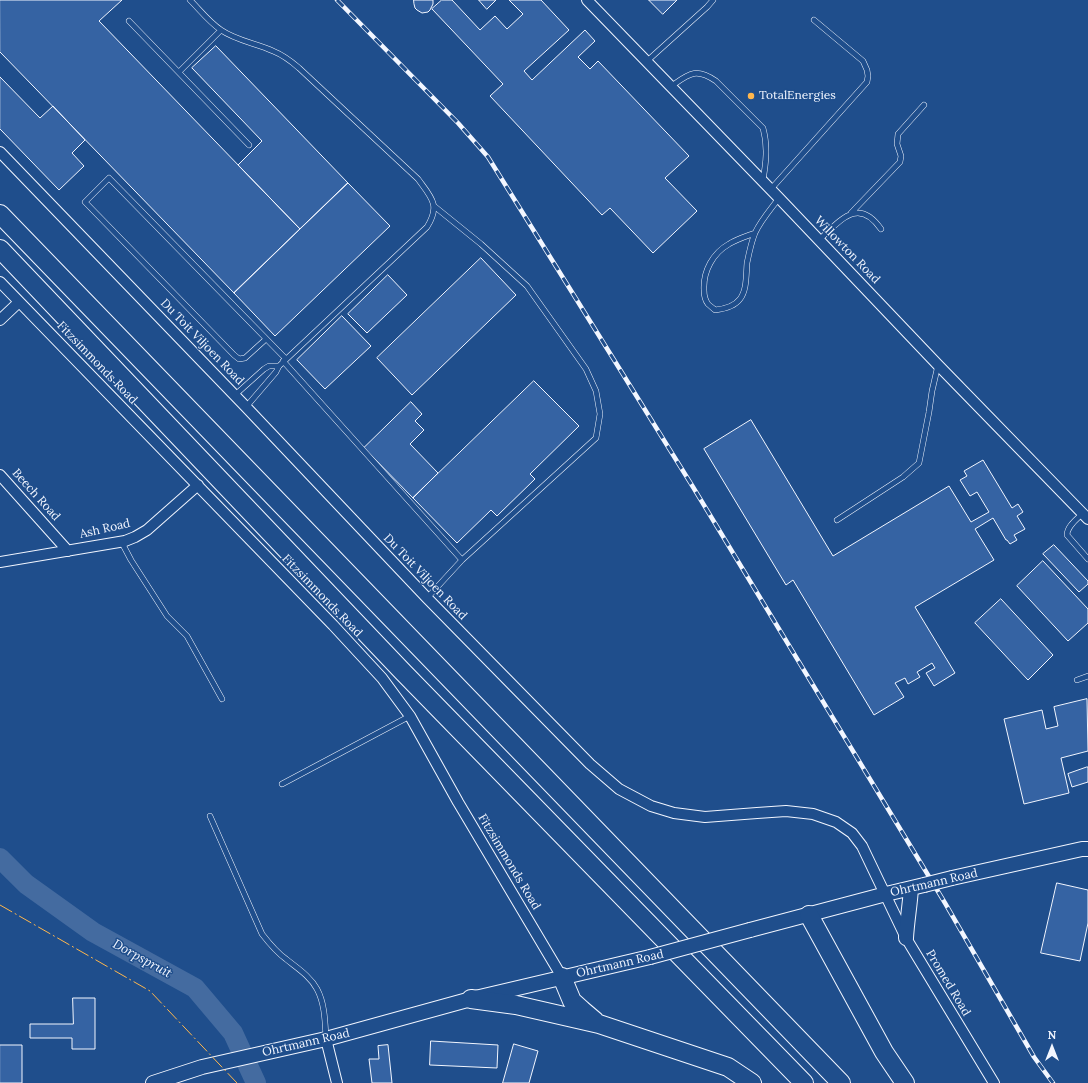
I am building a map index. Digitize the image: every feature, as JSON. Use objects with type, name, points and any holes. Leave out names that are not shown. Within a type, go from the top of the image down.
[{"type":"highway","points":[[0,214],[841,1083]]},
{"type":"highway","points":[[0,249],[403,672],[804,1083]]},
{"type":"highway","points":[[809,915],[884,1052],[905,1083]]},
{"type":"highway","points":[[562,977],[572,1001],[599,1024]]},
{"type":"highway","points":[[471,999],[516,1005],[599,1024],[728,1067],[752,1083]]},
{"type":"main road","name":"Ohrtmann Road","points":[[153,1083],[202,1067],[326,1039],[471,999],[650,957],[886,894],[1082,849],[1088,849]]},
{"type":"main road","points":[[906,938],[907,920],[918,886]]},
{"type":"street","name":"Willowton Road","points":[[587,0],[1085,516]]},
{"type":"street","name":"Du Toit Viljoen Road","points":[[0,152],[246,407],[427,598],[590,764],[619,789],[651,806],[674,813],[705,817],[786,811],[813,814],[836,822],[852,833],[862,846],[886,894]]},
{"type":"street","name":"Fitzsimmonds Road","points":[[0,282],[198,485],[382,678],[410,716],[458,802],[562,977]]},
{"type":"street","points":[[0,320],[19,302]]},
{"type":"street","name":"Beech Road","points":[[0,475],[68,551]]},
{"type":"street","name":"Ash Road","points":[[0,562],[68,551],[135,537],[147,530],[198,485]]},
{"type":"street","name":"Promed Road","points":[[886,894],[906,938],[994,1083]]},
{"type":"street","points":[[326,1039],[337,1083]]},
{"type":"lane","points":[[190,0],[221,30],[236,38],[272,50],[288,59],[299,68],[418,179],[431,198],[434,206],[433,218],[427,227],[284,360],[276,372],[246,407]]},
{"type":"lane","points":[[646,62],[713,0]]},
{"type":"lane","points":[[129,20],[249,145]]},
{"type":"lane","points":[[771,189],[867,82],[867,70],[863,60],[814,20]]},
{"type":"lane","points":[[179,72],[221,30]]},
{"type":"lane","points":[[670,86],[693,73],[700,72],[707,75],[716,81],[763,128],[765,136],[766,159],[763,181]]},
{"type":"lane","points":[[819,240],[845,216],[851,213],[900,162],[901,156],[897,144],[898,134],[924,105]]},
{"type":"lane","points":[[266,339],[245,358],[239,359],[85,202],[110,178],[266,339],[462,560]]},
{"type":"lane","points":[[755,233],[729,244],[718,253],[705,272],[704,295],[708,304],[715,310],[730,307],[740,299],[745,287],[751,245],[755,233],[779,198]]},
{"type":"lane","points":[[427,598],[462,560],[596,438],[600,414],[596,391],[586,369],[527,286],[481,244],[434,206]]},
{"type":"lane","points":[[851,213],[859,213],[870,216],[880,229]]},
{"type":"lane","points":[[837,520],[903,477],[919,463],[938,365]]},
{"type":"lane","points":[[235,396],[264,369],[269,366],[279,366]]},
{"type":"lane","points":[[1085,516],[1068,528],[1067,535],[1088,559]]},
{"type":"lane","points":[[121,541],[131,560],[167,616],[187,636],[222,698]]},
{"type":"lane","points":[[1076,680],[1088,676]]},
{"type":"lane","points":[[282,784],[410,716]]},
{"type":"lane","points":[[210,816],[262,934],[271,946],[306,975],[317,989],[324,1014],[326,1039]]},
{"type":"building","points":[[0,0],[122,0],[99,21],[300,229],[234,293],[0,52]]},
{"type":"building","points":[[414,0],[433,0],[433,4],[428,12],[422,13],[415,8]]},
{"type":"building","points":[[442,0],[452,0],[480,30],[495,16],[507,29],[523,14],[509,0],[541,0],[569,30],[524,71],[532,80],[585,30],[595,41],[578,57],[590,69],[598,61],[689,156],[665,178],[697,211],[653,253],[610,208],[602,215],[490,96],[503,84],[432,9]]},
{"type":"building","points":[[479,0],[496,0],[487,9]]},
{"type":"building","points":[[649,0],[677,0],[663,14]]},
{"type":"building","points":[[216,46],[348,183],[300,229],[238,165],[262,141],[192,68]]},
{"type":"building","points":[[0,77],[40,118],[53,106],[85,140],[72,153],[84,166],[59,190],[0,129]]},
{"type":"building","points":[[348,183],[390,226],[275,336],[234,293]]},
{"type":"building","points":[[481,258],[516,295],[412,395],[377,358]]},
{"type":"building","points":[[388,275],[407,295],[367,333],[348,314]]},
{"type":"building","points":[[342,316],[371,346],[325,389],[297,360]]},
{"type":"building","points":[[534,381],[579,426],[530,474],[535,479],[497,516],[491,510],[457,543],[413,498]]},
{"type":"building","points":[[411,402],[422,414],[415,421],[424,430],[410,444],[438,473],[413,498],[364,448]]},
{"type":"building","points":[[751,420],[833,556],[949,486],[971,522],[989,512],[977,492],[970,496],[960,480],[967,476],[964,471],[983,460],[1012,508],[1018,504],[1023,512],[1017,516],[1025,529],[1014,535],[1017,540],[1010,544],[993,518],[975,529],[994,560],[915,607],[955,673],[934,686],[926,673],[935,668],[932,663],[917,672],[920,677],[908,684],[905,678],[895,683],[904,697],[874,715],[793,580],[786,585],[704,449]]},
{"type":"building","points":[[1054,545],[1088,581],[1088,584],[1079,592],[1043,554]]},
{"type":"building","points":[[1043,561],[1088,609],[1088,623],[1068,641],[1017,586]]},
{"type":"building","points":[[1001,599],[1053,655],[1028,680],[975,623]]},
{"type":"building","points":[[1087,699],[1088,751],[1061,758],[1069,793],[1024,804],[1004,719],[1042,710],[1046,729],[1058,726],[1054,707]]},
{"type":"building","points":[[1087,767],[1088,782],[1072,787],[1068,774]]},
{"type":"building","points":[[1057,883],[1088,890],[1088,923],[1080,961],[1041,953]]},
{"type":"building","points":[[73,998],[95,998],[95,1049],[72,1049],[72,1038],[30,1038],[30,1024],[73,1024]]},
{"type":"building","points":[[431,1041],[498,1045],[497,1068],[430,1065]]},
{"type":"building","points":[[514,1044],[538,1051],[529,1083],[503,1083]]},
{"type":"building","points":[[0,1045],[22,1045],[22,1083],[0,1083]]},
{"type":"building","points":[[388,1045],[392,1083],[372,1083],[369,1059],[379,1059],[378,1046]]},
{"type":"waterway","name":"Dorpspruit","points":[[0,858],[26,884],[93,932],[195,988],[233,1033],[256,1083]]},
{"type":"railway","points":[[337,0],[458,123],[488,157],[693,487],[945,903],[1034,1057],[1053,1083]]},
{"type":"power","points":[[0,905],[150,991],[237,1083]]},
{"type":"place","name":"TotalEnergies","points":[[751,96]]}]
